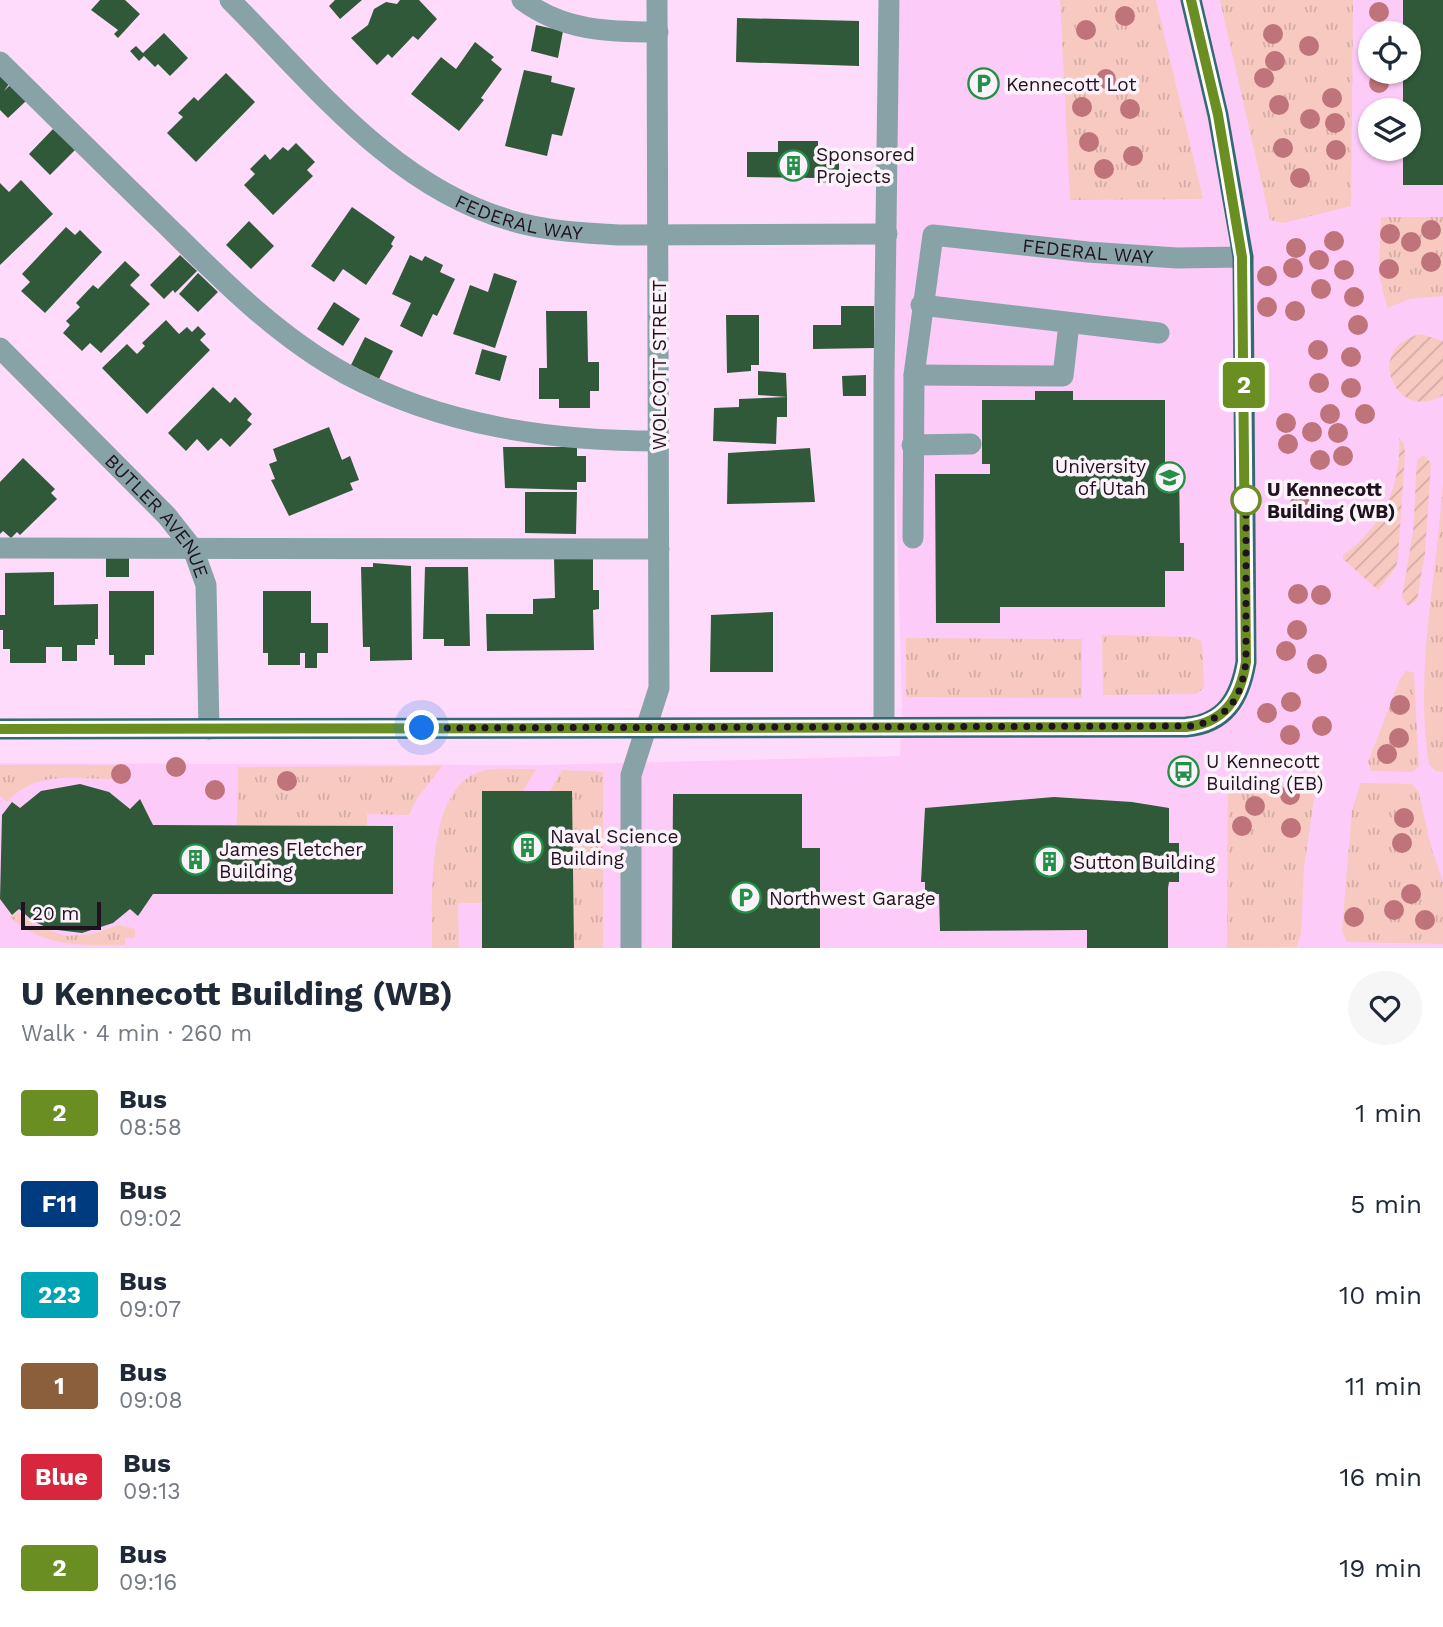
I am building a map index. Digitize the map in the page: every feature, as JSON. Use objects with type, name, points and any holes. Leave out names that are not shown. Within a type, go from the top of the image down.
[{"type":"main road","points":[[0,729],[1186,727],[1216,719],[1228,710],[1242,682],[1246,662],[1242,257],[1218,115],[1191,0]]},
{"type":"street","name":"FEDERAL WAY","points":[[230,0],[391,158],[446,194],[509,220],[541,227],[620,235],[887,234]]},
{"type":"street","points":[[522,0],[541,13],[581,28],[601,32],[658,32]]},
{"type":"street","name":"WOLCOTT STREET","points":[[631,948],[631,775],[659,688],[657,0]]},
{"type":"street","points":[[884,726],[884,376],[889,0]]},
{"type":"street","points":[[0,62],[232,290],[289,337],[346,374],[406,400],[479,424],[530,435],[659,441]]},
{"type":"street","name":"FEDERAL WAY","points":[[921,305],[933,235],[1152,256],[1242,257]]},
{"type":"street","points":[[913,538],[914,375],[921,305],[1160,333]]},
{"type":"street","points":[[914,375],[1063,376],[1069,324]]},
{"type":"street","name":"BUTLER AVENUE","points":[[0,348],[167,516],[193,549],[206,585],[209,729]]},
{"type":"street","points":[[912,445],[971,444]]},
{"type":"street","points":[[0,548],[659,549]]},
{"type":"shaded area","name":"University of Utah","points":[[900,0],[1443,0],[1443,948],[0,948],[0,763],[543,765],[900,756],[902,707],[889,246]]},
{"type":"green space","points":[[1060,0],[1156,0],[1203,199],[1070,200]]},
{"type":"green space","points":[[1220,0],[1353,0],[1351,206],[1283,223],[1270,220]]},
{"type":"green space","points":[[1381,217],[1443,217],[1443,296],[1410,299],[1387,308],[1379,274]]},
{"type":"green space","points":[[1421,334],[1443,341],[1443,395],[1426,402],[1412,400],[1400,392],[1392,381],[1389,367],[1393,353],[1403,342]]},
{"type":"green space","points":[[1399,438],[1404,443],[1405,454],[1398,558],[1396,567],[1378,590],[1343,559],[1343,555],[1369,532],[1387,504],[1397,473]]},
{"type":"green space","points":[[1424,455],[1431,463],[1425,553],[1417,600],[1408,606],[1402,597],[1413,532],[1417,460]]},
{"type":"green space","points":[[1443,483],[1443,772],[1436,771],[1429,765],[1424,695],[1428,624]]},
{"type":"green space","points":[[1102,635],[1192,637],[1202,641],[1204,688],[1196,694],[1103,695]]},
{"type":"green space","points":[[906,638],[1082,639],[1082,698],[906,697]]},
{"type":"green space","points":[[1406,671],[1413,672],[1414,676],[1419,766],[1413,772],[1371,771],[1368,762],[1400,679]]},
{"type":"green space","points":[[0,765],[123,765],[111,779],[56,778],[30,785],[7,802],[0,796]]},
{"type":"green space","points":[[442,766],[416,800],[409,815],[367,814],[367,826],[237,825],[238,767]]},
{"type":"green space","points":[[536,769],[523,791],[482,792],[482,903],[458,903],[459,948],[432,948],[436,849],[441,822],[450,799],[463,781],[482,771]]},
{"type":"green space","points":[[562,770],[603,772],[603,948],[574,948],[550,791]]},
{"type":"green space","points":[[1361,783],[1412,784],[1419,793],[1431,847],[1443,882],[1443,944],[1347,942],[1342,930],[1352,810]]},
{"type":"green space","points":[[1316,785],[1304,868],[1301,933],[1297,947],[1227,948],[1228,786]]},
{"type":"green space","points":[[18,912],[36,926],[66,936],[94,934],[118,925],[135,929],[135,938],[125,938],[125,945],[64,943],[23,927],[10,917]]},
{"type":"building","points":[[100,0],[125,0],[140,14],[118,38],[114,34],[118,30],[91,10]]},
{"type":"building","points":[[335,0],[362,0],[340,19],[329,6]]},
{"type":"building","points":[[400,0],[419,0],[437,19],[418,40],[413,36],[392,58],[388,54],[377,65],[351,38],[368,25],[374,9],[386,2],[397,4]]},
{"type":"building","points":[[1403,0],[1443,0],[1443,185],[1403,185],[1403,161],[1421,161],[1421,98],[1403,98],[1403,84],[1421,84],[1421,21],[1403,21]]},
{"type":"building","points":[[737,18],[859,21],[859,66],[736,62]]},
{"type":"building","points":[[536,25],[563,31],[558,58],[531,51]]},
{"type":"building","points":[[164,33],[188,58],[170,76],[158,64],[155,67],[144,56],[139,61],[130,51],[136,46],[143,53]]},
{"type":"building","points":[[475,42],[494,57],[491,60],[502,69],[481,98],[484,100],[459,131],[411,94],[441,57],[456,69]]},
{"type":"building","points":[[524,70],[552,76],[551,82],[575,88],[562,136],[552,134],[547,156],[505,146]]},
{"type":"building","points":[[226,73],[255,102],[196,162],[167,133],[183,117],[178,113],[194,97],[198,101]]},
{"type":"building","points":[[0,75],[9,84],[4,91],[11,84],[26,101],[8,118],[0,110]]},
{"type":"building","points":[[53,129],[75,150],[50,175],[29,154]]},
{"type":"building","name":"Sponsored Projects","points":[[778,141],[818,141],[818,153],[839,153],[839,183],[816,182],[816,178],[747,177],[747,152],[778,152]]},
{"type":"building","points":[[296,143],[315,162],[307,170],[313,176],[273,215],[244,185],[255,174],[250,169],[265,154],[270,160],[283,147],[288,151]]},
{"type":"building","points":[[21,180],[53,214],[0,265],[0,183],[9,192]]},
{"type":"building","points":[[352,207],[395,237],[391,244],[393,246],[366,285],[343,269],[334,282],[311,266]]},
{"type":"building","points":[[249,221],[274,246],[251,269],[226,245]]},
{"type":"building","points":[[66,227],[75,235],[80,230],[102,252],[45,313],[21,291],[30,282],[22,274]]},
{"type":"building","points":[[180,255],[197,271],[175,293],[173,290],[164,299],[150,285]]},
{"type":"building","points":[[410,255],[422,261],[425,256],[443,265],[440,272],[455,279],[437,316],[433,314],[422,337],[400,326],[411,303],[392,294]]},
{"type":"building","points":[[125,261],[140,275],[130,285],[150,304],[101,353],[90,343],[82,351],[63,333],[70,325],[66,321],[80,307],[76,303],[93,285],[98,289]]},
{"type":"building","points":[[198,273],[218,292],[198,312],[179,294]]},
{"type":"building","points":[[494,273],[517,281],[495,348],[453,334],[470,285],[488,292]]},
{"type":"building","points":[[334,302],[360,319],[343,346],[317,329]]},
{"type":"building","points":[[841,306],[874,306],[874,348],[813,349],[813,325],[841,325]]},
{"type":"building","points":[[546,311],[587,311],[588,362],[599,362],[599,391],[590,391],[590,408],[559,408],[559,399],[539,399],[539,368],[547,368]]},
{"type":"building","points":[[726,315],[759,315],[759,365],[751,365],[751,371],[727,373]]},
{"type":"building","points":[[166,320],[179,334],[187,327],[192,332],[198,326],[206,334],[200,340],[210,350],[147,414],[102,368],[127,344],[137,354],[145,346],[142,343]]},
{"type":"building","points":[[365,337],[393,351],[379,379],[351,365]]},
{"type":"building","points":[[482,349],[507,356],[500,381],[475,374]]},
{"type":"building","points":[[758,371],[786,373],[787,397],[758,395]]},
{"type":"building","points":[[866,375],[866,396],[843,396],[842,376]]},
{"type":"building","points":[[213,387],[230,403],[235,397],[252,414],[247,420],[252,424],[230,447],[221,438],[208,451],[197,439],[186,451],[168,433]]},
{"type":"building","points":[[1035,391],[1073,391],[1073,400],[1165,400],[1165,464],[1179,464],[1180,543],[1184,543],[1184,571],[1165,571],[1165,607],[1000,607],[1000,623],[936,623],[935,474],[990,474],[990,464],[982,464],[982,400],[1035,400]]},
{"type":"building","points":[[787,397],[787,417],[777,417],[776,444],[713,441],[714,408],[739,407],[739,399]]},
{"type":"building","points":[[329,427],[342,460],[350,456],[359,480],[350,483],[353,490],[289,516],[271,480],[275,479],[269,464],[277,461],[273,449]]},
{"type":"building","points":[[503,447],[577,447],[577,456],[586,456],[586,482],[577,482],[577,490],[505,488]]},
{"type":"building","points":[[810,448],[815,502],[727,504],[728,453]]},
{"type":"building","points":[[23,458],[55,489],[51,493],[57,499],[20,535],[17,532],[11,538],[3,531],[0,534],[0,482]]},
{"type":"building","points":[[525,492],[577,492],[576,534],[525,533]]},
{"type":"building","points":[[129,551],[129,577],[106,577],[106,552]]},
{"type":"building","points":[[593,557],[593,590],[599,590],[599,609],[593,610],[594,650],[487,651],[486,614],[533,614],[533,599],[555,598],[554,558]]},
{"type":"building","points":[[373,563],[411,566],[412,660],[370,661],[370,647],[363,647],[361,567],[373,567]]},
{"type":"building","points":[[425,567],[468,567],[470,646],[444,646],[444,639],[423,639]]},
{"type":"building","points":[[54,572],[54,605],[98,604],[98,639],[95,639],[95,645],[77,645],[77,661],[62,661],[62,647],[46,647],[46,663],[10,663],[10,649],[3,649],[3,630],[0,630],[0,615],[5,615],[5,573]]},
{"type":"building","points":[[109,591],[154,591],[154,655],[145,655],[145,665],[114,665],[114,655],[109,655]]},
{"type":"building","points":[[263,591],[311,591],[311,623],[328,623],[328,653],[317,653],[317,668],[305,668],[305,653],[300,653],[300,665],[268,665],[268,653],[263,653]]},
{"type":"building","points":[[773,612],[773,672],[710,672],[711,615]]},
{"type":"building","name":"James Fletcher Building","points":[[80,784],[109,792],[130,809],[140,799],[153,825],[393,826],[393,894],[153,894],[138,916],[130,909],[113,923],[82,933],[50,929],[33,921],[19,909],[12,915],[0,899],[2,815],[12,802],[20,808],[41,791]]},
{"type":"building","name":"Naval Science Building","points":[[482,791],[572,791],[574,948],[482,948]]},
{"type":"building","name":"Northwest Garage","points":[[673,794],[802,794],[802,848],[820,848],[820,948],[672,948]]},
{"type":"building","name":"Sutton Building","points":[[1054,797],[1132,802],[1169,808],[1169,843],[1179,843],[1179,882],[1169,882],[1168,888],[1168,948],[1087,948],[1087,930],[940,931],[939,894],[925,894],[925,882],[921,882],[925,808]]},
{"type":"bus line","name":"2","points":[[0,729],[1186,727],[1216,719],[1228,710],[1236,699],[1246,662],[1242,257],[1237,212],[1218,115],[1191,0]]},
{"type":"place","name":"Kennecott Lot","points":[[983,84]]},
{"type":"place","name":"Sponsored Projects","points":[[793,165]]},
{"type":"place","name":"University of Utah","points":[[1169,477]]},
{"type":"place","name":"U Kennecott Building (WB)","points":[[1246,500]]},
{"type":"place","name":"U Kennecott Building (EB)","points":[[1183,772]]},
{"type":"place","name":"Naval Science Building","points":[[527,847]]},
{"type":"place","name":"James Fletcher Building","points":[[196,860]]},
{"type":"place","name":"Sutton Building","points":[[1050,862]]},
{"type":"place","name":"Northwest Garage","points":[[746,898]]},
{"type":"route","points":[[422,728],[1196,726],[1216,719],[1228,710],[1236,699],[1242,682],[1246,662],[1246,500]]}]
